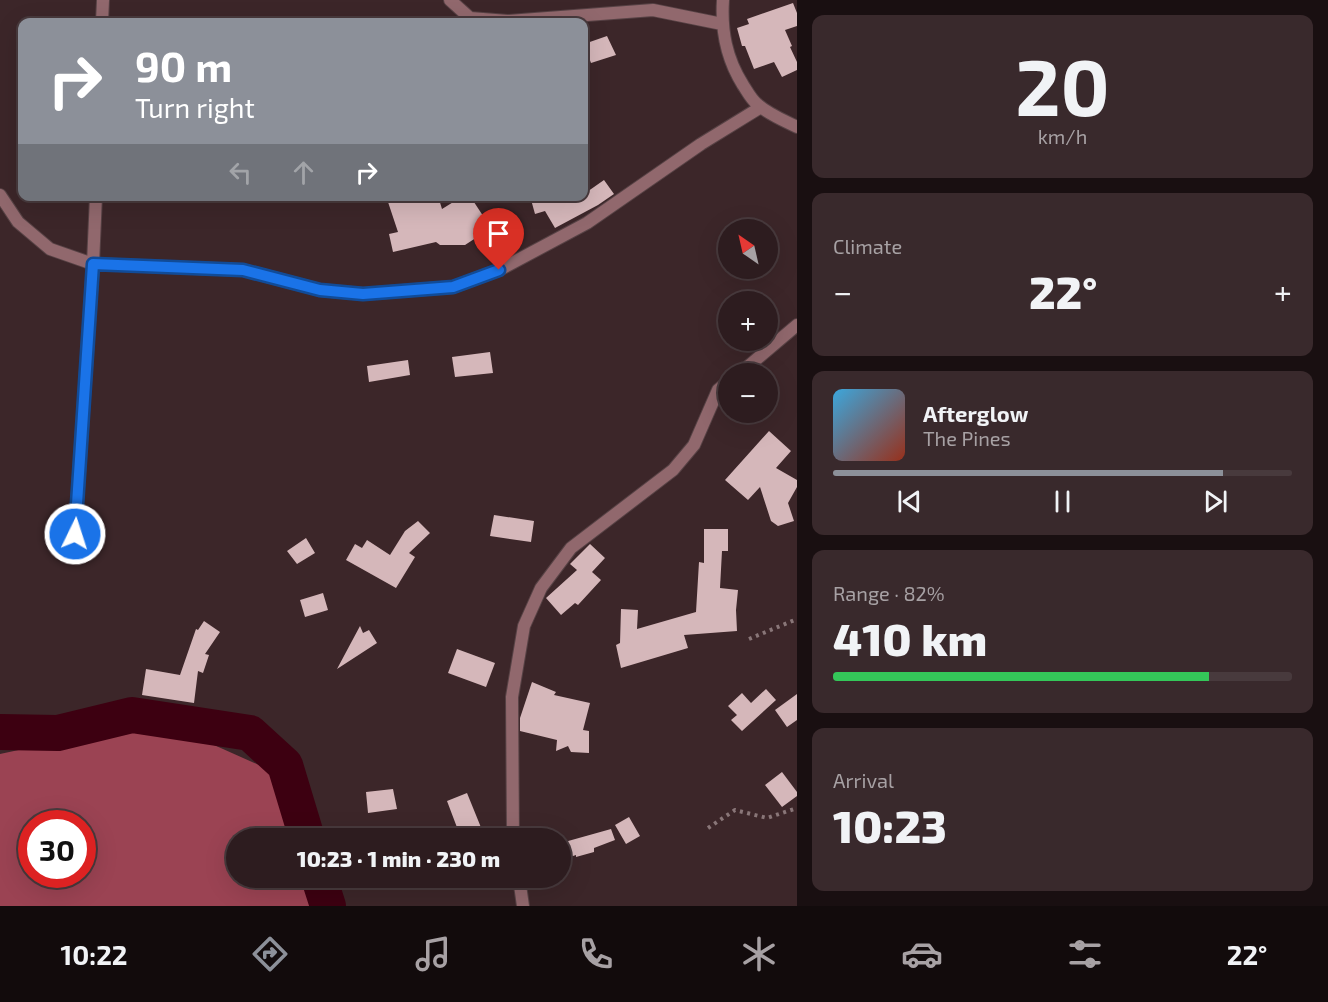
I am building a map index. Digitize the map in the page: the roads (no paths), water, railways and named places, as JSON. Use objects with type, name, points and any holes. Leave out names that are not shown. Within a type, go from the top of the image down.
[{"type":"street","points":[[102,18],[103,0]]},
{"type":"street","points":[[450,0],[462,6]]},
{"type":"street","points":[[723,0],[722,24],[727,53],[736,74],[754,102],[797,128]]},
{"type":"street","points":[[548,18],[653,10],[722,24]]},
{"type":"street","points":[[0,195],[18,222],[50,249],[93,264],[243,270],[320,290],[363,294],[453,287],[499,270],[587,223],[701,144],[761,107]]},
{"type":"street","points":[[75,534],[96,201]]},
{"type":"street","points":[[752,363],[797,325]]},
{"type":"street","points":[[513,828],[512,697],[524,626],[541,588],[571,548],[673,470],[694,445],[718,390]]},
{"type":"street","points":[[520,888],[523,906]]},
{"type":"waterway","points":[[0,732],[58,733],[132,715],[250,733],[285,765],[304,828]]},
{"type":"waterway","points":[[322,888],[328,906]]}]
